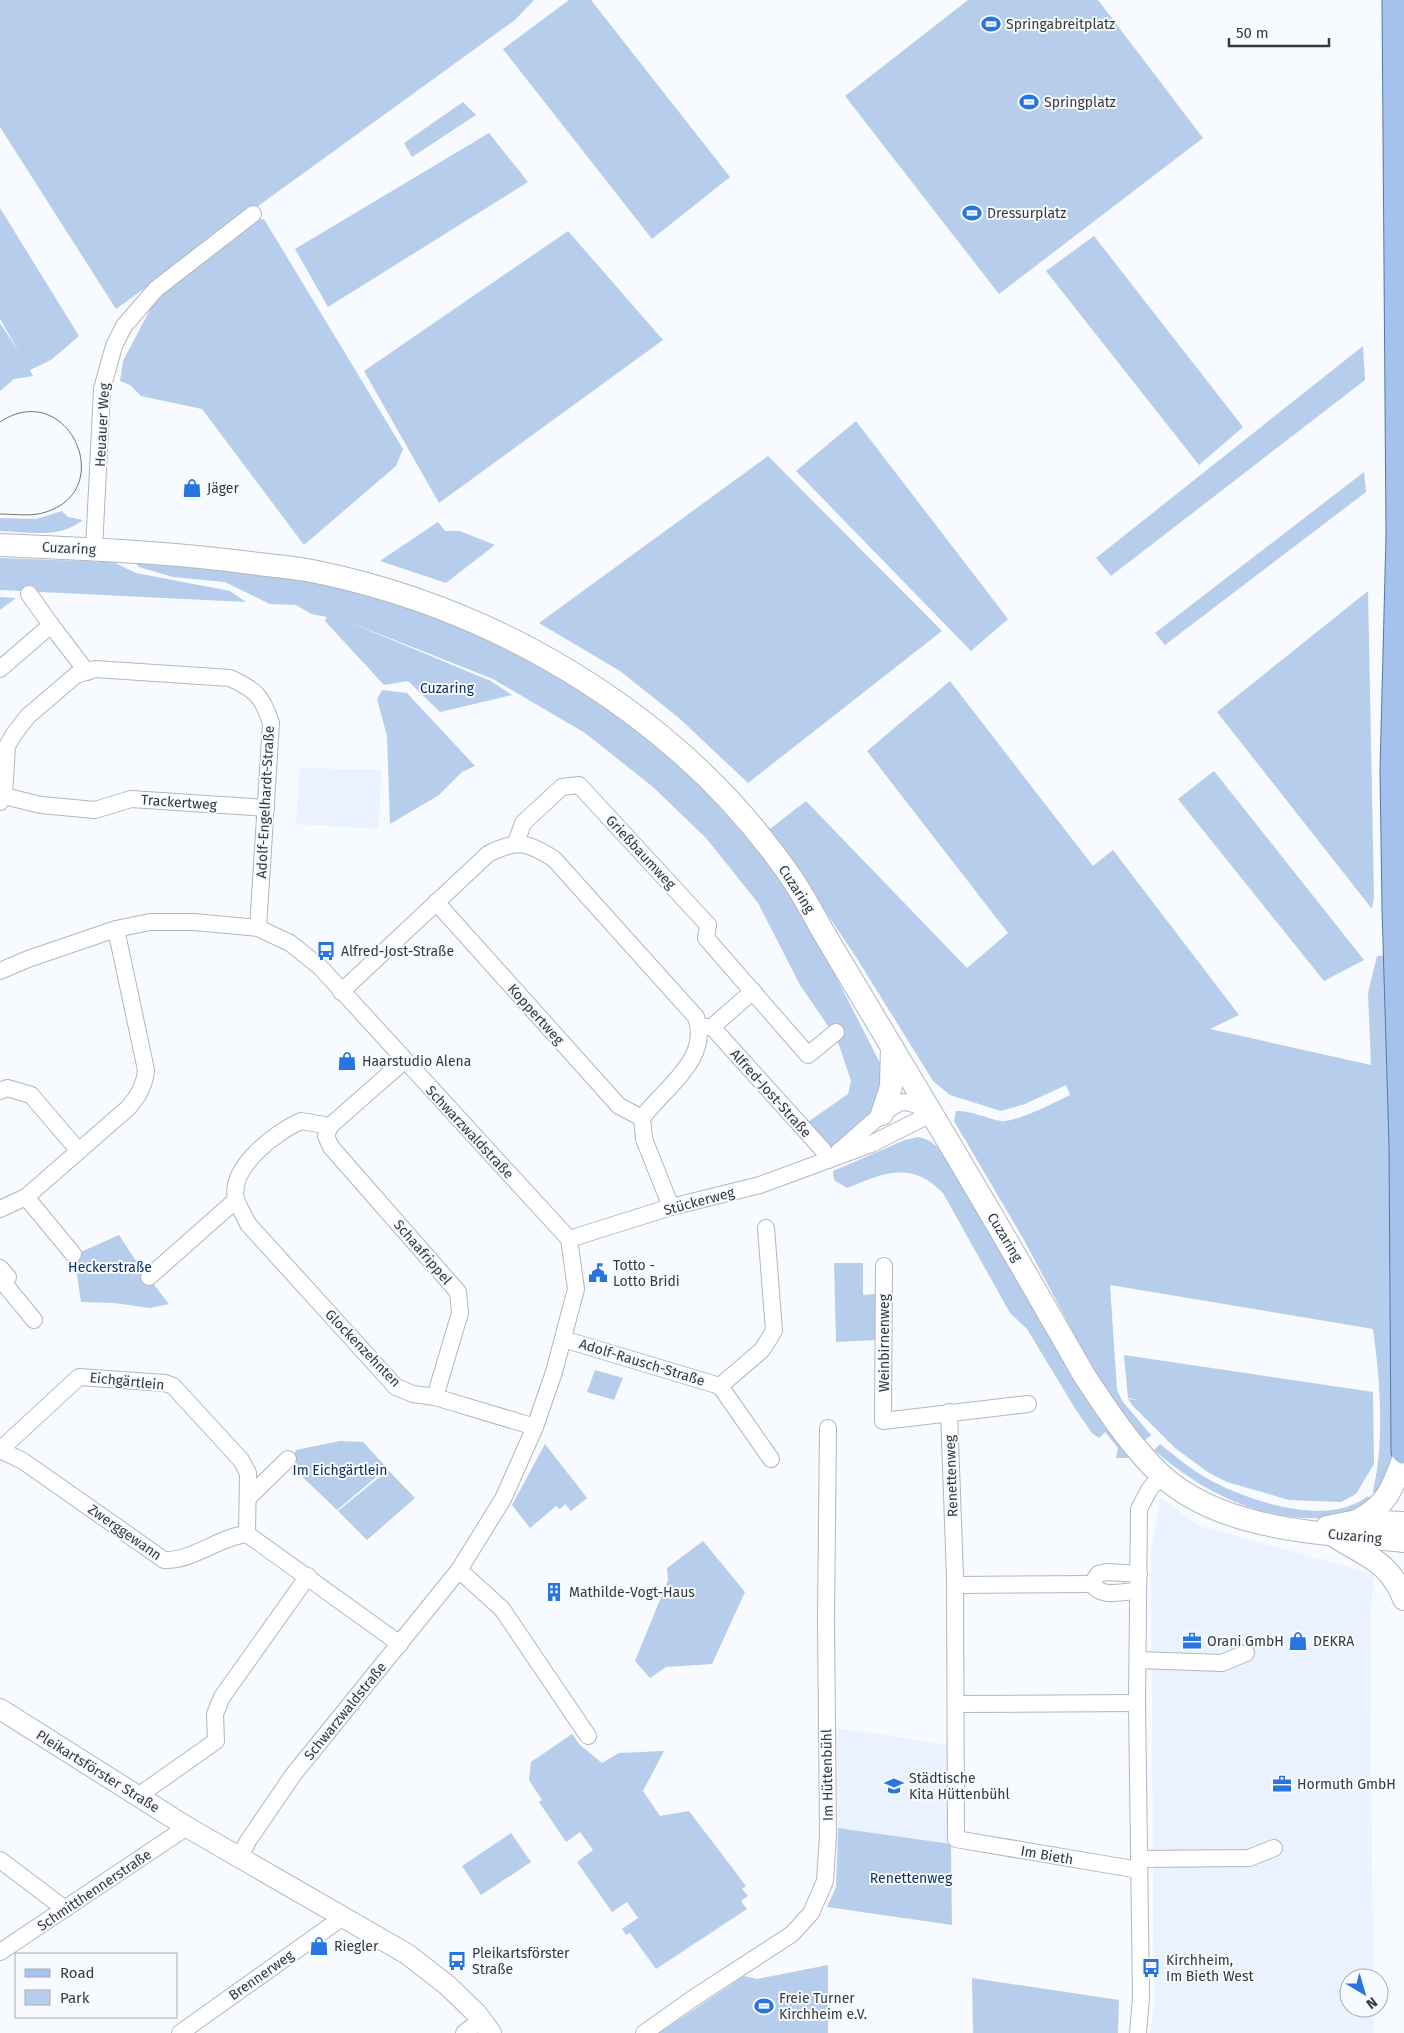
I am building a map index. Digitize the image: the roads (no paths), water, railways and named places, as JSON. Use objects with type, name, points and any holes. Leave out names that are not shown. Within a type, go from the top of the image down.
[{"type":"main road","points":[[1396,0],[1399,535],[1394,713],[1401,928],[1404,1451]]},
{"type":"main road","name":"Cuzaring","points":[[0,545],[94,549],[219,558],[316,572],[398,594],[476,623],[590,684],[635,715],[673,747],[747,822],[792,879],[892,1048],[933,1113],[1084,1375],[1130,1441],[1161,1474],[1184,1492],[1217,1509],[1261,1523],[1306,1532],[1404,1541]]},
{"type":"main road","points":[[882,1114],[891,1087],[892,1048]]},
{"type":"main road","points":[[1357,1521],[1375,1510],[1386,1499],[1404,1457]]},
{"type":"main road","name":"Cuzaring","points":[[1306,1532],[1357,1521],[1404,1523]]},
{"type":"main road","points":[[1330,1534],[1380,1563],[1396,1582],[1404,1598]]},
{"type":"street","name":"Heuauer Weg","points":[[94,549],[102,389],[114,346],[124,326],[156,289],[253,214]]},
{"type":"street","points":[[29,594],[87,672]]},
{"type":"street","points":[[0,669],[51,625]]},
{"type":"street","name":"Adolf-Engelhardt-Straße","points":[[2,799],[3,745],[28,716],[76,676],[95,669],[230,678],[246,686],[264,701],[271,723],[258,928]]},
{"type":"street","name":"Grießbaumweg","points":[[516,843],[522,823],[562,787],[579,786],[708,925],[706,938],[808,1055],[836,1032]]},
{"type":"street","name":"Trackertweg","points":[[2,799],[95,810],[131,799],[266,808]]},
{"type":"street","points":[[341,992],[488,854],[507,844],[516,843]]},
{"type":"street","name":"Alfred-Jost-Straße","points":[[516,843],[534,846],[554,859],[653,966],[696,1017],[823,1150],[828,1160]]},
{"type":"street","name":"Koppertweg","points":[[436,902],[619,1106],[642,1118]]},
{"type":"street","name":"Schwarzwaldstraße","points":[[0,971],[28,959],[116,929],[150,922],[194,922],[258,928],[290,943],[320,967],[404,1061],[569,1239],[576,1289],[554,1372],[535,1427],[503,1499],[458,1570],[289,1780],[248,1841],[239,1858]]},
{"type":"street","points":[[0,1209],[26,1197],[128,1108],[136,1099],[145,1079],[146,1070],[116,929]]},
{"type":"street","points":[[671,1208],[644,1139],[642,1118],[690,1063],[706,1027],[753,991]]},
{"type":"street","points":[[149,1277],[236,1200],[236,1186],[244,1166],[273,1138],[301,1121],[330,1126],[404,1061]]},
{"type":"street","points":[[0,1091],[7,1088],[31,1095],[78,1150]]},
{"type":"street","name":"Stückerweg","points":[[828,1160],[882,1114],[902,1102],[915,1104],[933,1113]]},
{"type":"street","name":"Stückerweg","points":[[569,1239],[671,1208],[760,1185],[871,1144],[933,1113]]},
{"type":"street","name":"Schaafrippel","points":[[330,1126],[326,1136],[331,1147],[458,1292],[460,1313],[435,1398]]},
{"type":"street","points":[[26,1197],[73,1254]]},
{"type":"street","name":"Glockenzehnten","points":[[236,1200],[248,1224],[396,1387],[414,1394],[435,1398],[535,1427]]},
{"type":"street","name":"Adolf-Rausch-Straße","points":[[720,1386],[762,1350],[774,1331],[766,1228]]},
{"type":"street","name":"Weinbirnenweg","points":[[884,1266],[883,1420],[949,1412]]},
{"type":"street","points":[[0,1268],[8,1277],[2,1281],[34,1320]]},
{"type":"street","name":"Adolf-Rausch-Straße","points":[[563,1339],[720,1386],[771,1459]]},
{"type":"street","name":"Eichgärtlein","points":[[0,1449],[79,1376],[165,1382],[173,1386],[241,1460],[248,1473],[247,1534]]},
{"type":"street","points":[[949,1412],[1028,1404]]},
{"type":"street","name":"Renettenweg","points":[[949,1412],[955,1585],[956,1839]]},
{"type":"street","name":"Im Hüttenbühl","points":[[644,2033],[695,1997],[792,1934],[811,1913],[822,1892],[825,1881],[828,1835],[826,1788],[828,1428]]},
{"type":"street","name":"Zwerggewann","points":[[0,1449],[23,1461],[164,1560],[178,1560],[235,1535],[247,1534]]},
{"type":"street","points":[[248,1497],[288,1459]]},
{"type":"street","points":[[1138,2033],[1141,1998],[1136,1704],[1140,1510],[1149,1490],[1161,1474]]},
{"type":"street","points":[[247,1534],[308,1576],[400,1644]]},
{"type":"street","points":[[458,1570],[502,1610],[588,1736]]},
{"type":"street","points":[[1092,1584],[1098,1574],[1107,1572],[1139,1574]]},
{"type":"street","points":[[138,1796],[216,1741],[215,1714],[222,1698],[308,1576]]},
{"type":"street","points":[[955,1585],[1092,1584]]},
{"type":"street","points":[[1092,1584],[1097,1591],[1106,1594],[1138,1591]]},
{"type":"street","points":[[1138,1660],[1222,1664],[1246,1653]]},
{"type":"street","points":[[956,1704],[1136,1704]]},
{"type":"street","name":"Pleikartsförster Straße","points":[[0,1709],[187,1827],[407,1954],[447,1985],[486,2026]]},
{"type":"street","name":"Schmitthennerstraße","points":[[0,1952],[187,1827]]},
{"type":"street","name":"Im Bieth","points":[[956,1839],[1139,1865],[1248,1858],[1274,1848]]},
{"type":"street","points":[[0,1860],[65,1909]]},
{"type":"street","name":"Brennerweg","points":[[180,2033],[342,1917]]},
{"type":"street","points":[[464,2033],[486,2026]]},
{"type":"tram line","points":[[0,422],[24,412],[46,414],[63,425],[76,442],[81,462],[79,482],[68,500],[41,514],[0,514]]},
{"type":"place","name":"Springabreitplatz","points":[[991,24]]},
{"type":"place","name":"Springplatz","points":[[1029,102]]},
{"type":"place","name":"Dressurplatz","points":[[972,213]]},
{"type":"place","name":"Jäger","points":[[192,488]]},
{"type":"place","name":"Alfred-Jost-Straße","points":[[326,951]]},
{"type":"place","name":"Haarstudio Alena","points":[[347,1061]]},
{"type":"place","name":"Totto - Lotto Bridi","points":[[598,1273]]},
{"type":"place","name":"Mathilde-Vogt-Haus","points":[[554,1592]]},
{"type":"place","name":"Orani GmbH","points":[[1192,1641]]},
{"type":"place","name":"DEKRA","points":[[1298,1641]]},
{"type":"place","name":"Hormuth GmbH","points":[[1282,1784]]},
{"type":"place","name":"Städtische Kita Hüttenbühl","points":[[894,1786]]},
{"type":"place","name":"Riegler","points":[[319,1946]]},
{"type":"place","name":"Pleikartsförster Straße","points":[[457,1961]]},
{"type":"place","name":"Kirchheim, Im Bieth West","points":[[1151,1968]]},
{"type":"place","name":"Freie Turner Kirchheim e.V.","points":[[764,2006]]},
{"type":"park label","name":"Heckerstraße","points":[[110,1267]]},
{"type":"park label","name":"Im Eichgärtlein","points":[[340,1470]]}]
